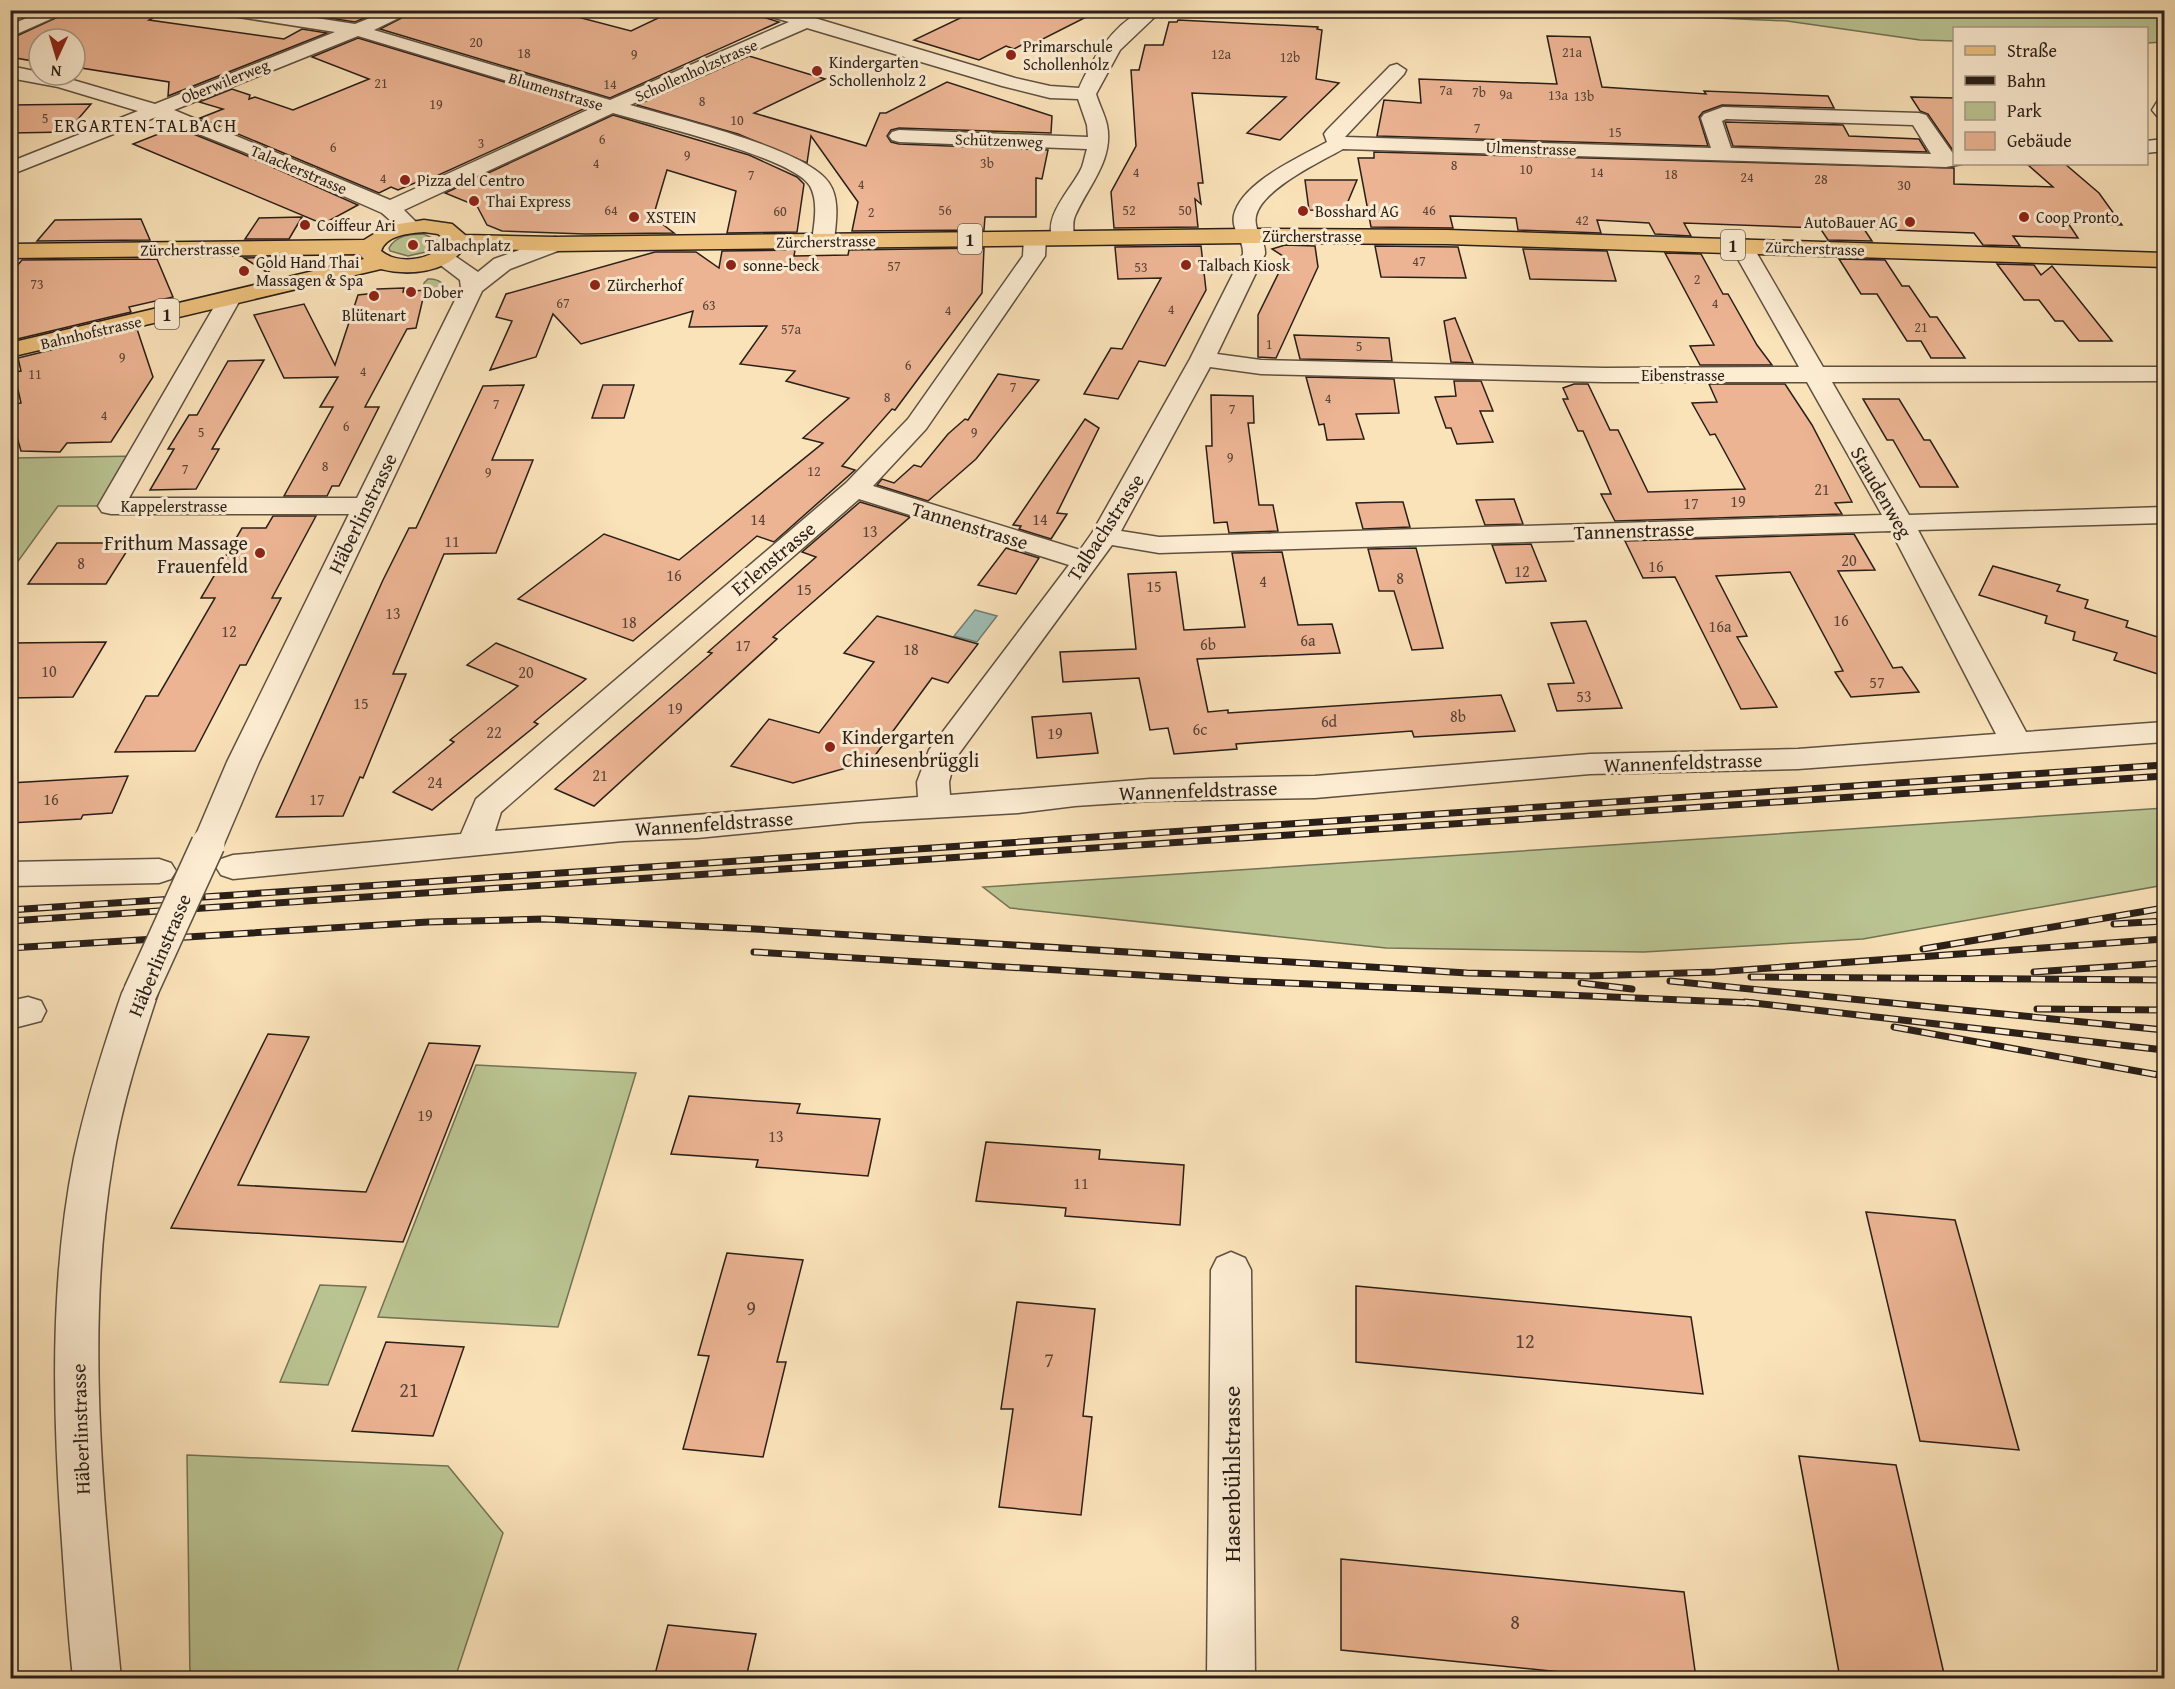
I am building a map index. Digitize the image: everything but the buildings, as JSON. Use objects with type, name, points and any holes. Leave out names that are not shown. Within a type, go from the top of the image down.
[{"type":"main road","points":[[409,227],[438,227],[456,235],[458,241],[450,252],[441,257],[404,265],[376,255],[384,235],[409,227]]},
{"type":"main road","name":"Zürcherstrasse","points":[[458,241],[555,244],[1249,236],[1447,237],[2164,260]]},
{"type":"main road","name":"Zürcherstrasse","points":[[10,251],[376,255]]},
{"type":"main road","name":"Bahnhofstrasse","points":[[10,350],[230,300],[376,255]]},
{"type":"street","points":[[10,32],[63,10]]},
{"type":"street","name":"Blumenstrasse","points":[[226,10],[356,30],[772,154],[802,168],[819,181],[826,195],[823,241]]},
{"type":"street","name":"Oberwilerweg","points":[[10,169],[407,10]]},
{"type":"street","points":[[767,10],[1009,82],[1050,92],[1086,94]]},
{"type":"street","points":[[1063,238],[1063,218],[1092,166],[1098,143],[1097,125],[1086,94],[1103,59],[1111,49],[1132,25],[1154,10]]},
{"type":"street","name":"Schollenholzstrasse","points":[[390,208],[610,107],[805,22]]},
{"type":"street","points":[[1249,236],[1245,228],[1246,211],[1261,190],[1339,143],[1334,134],[1397,70]]},
{"type":"street","name":"Talackerstrasse","points":[[10,72],[96,92],[155,109],[390,208],[409,227]]},
{"type":"street","points":[[2164,106],[2162,110],[2164,112]]},
{"type":"street","name":"Ulmenstrasse","points":[[1723,154],[1711,118],[1723,113],[1916,119],[1950,161]]},
{"type":"street","name":"Schützenweg","points":[[899,136],[1098,143]]},
{"type":"street","name":"Ulmenstrasse","points":[[1339,143],[1950,161]]},
{"type":"street","points":[[2148,147],[2164,145]]},
{"type":"street","name":"Talbachstrasse","points":[[934,806],[933,782],[940,757],[1105,535],[1202,359],[1254,254],[1255,241],[1249,236]]},
{"type":"street","name":"Erlenstrasse","points":[[474,844],[487,807],[855,489],[917,424],[1034,256],[1035,238]]},
{"type":"street","name":"Häberlinstrasse","points":[[97,1678],[78,1436],[79,1280],[85,1210],[105,1103],[140,993],[243,762],[472,288],[502,264],[555,244]]},
{"type":"street","name":"Staudenweg","points":[[1742,245],[1900,523],[2016,742]]},
{"type":"street","points":[[441,257],[471,277],[472,288]]},
{"type":"street","name":"Kappelerstrasse","points":[[230,300],[111,506],[365,506]]},
{"type":"street","name":"Eibenstrasse","points":[[1202,359],[1261,367],[1604,375],[2164,374]]},
{"type":"street","name":"Tannenstrasse","points":[[855,489],[1086,561]]},
{"type":"street","name":"Tannenstrasse","points":[[1105,535],[1137,543],[1159,544],[2164,515]]},
{"type":"street","name":"Wannenfeldstrasse","points":[[233,867],[474,844],[1150,790],[1315,787],[1642,761],[1821,758],[2164,732]]},
{"type":"street","points":[[10,873],[159,871]]},
{"type":"street","name":"Hasenbühlstrasse","points":[[1231,1270],[1232,1678]]},
{"type":"green space","points":[[1554,11],[2164,11],[2164,42],[2148,43],[2148,27],[1953,27],[1953,41],[1920,40],[1787,21]]},
{"type":"green space","points":[[424,234],[438,241],[430,251],[408,256],[390,251],[392,244],[400,238]]},
{"type":"green space","points":[[428,279],[441,282],[447,294],[440,298],[423,299],[424,283]]},
{"type":"green space","points":[[10,447],[14,458],[140,456],[111,506],[58,506],[11,571]]},
{"type":"green space","points":[[2164,808],[2164,885],[1863,939],[1644,952],[1386,948],[1010,908],[983,887]]},
{"type":"green space","points":[[476,1065],[636,1073],[558,1327],[378,1317]]},
{"type":"green space","points":[[320,1285],[366,1287],[328,1385],[280,1382]]},
{"type":"green space","points":[[187,1455],[448,1466],[503,1533],[455,1678],[190,1678]]},
{"type":"water","points":[[975,610],[997,616],[977,642],[954,636]]},
{"type":"railway","points":[[10,910],[2164,765]]},
{"type":"railway","points":[[10,921],[2164,776]]},
{"type":"railway","points":[[1923,949],[2164,908]]},
{"type":"railway","points":[[10,948],[428,922],[544,919],[755,929],[1467,973],[1587,976],[1715,972],[2164,939]]},
{"type":"railway","points":[[2114,924],[2164,921]]},
{"type":"railway","points":[[754,952],[1241,981],[1753,1003]]},
{"type":"railway","points":[[2034,972],[2164,963]]},
{"type":"railway","points":[[1751,977],[2164,980]]},
{"type":"railway","points":[[1670,981],[2164,1030]]},
{"type":"railway","points":[[1581,983],[1632,989]]},
{"type":"railway","points":[[1745,1002],[2164,1050]]},
{"type":"railway","points":[[2037,1009],[2164,1010]]},
{"type":"railway","points":[[1894,1027],[2164,1076]]},
{"type":"place","name":"Primarschule Schollenholz","points":[[1011,55]]},
{"type":"place","name":"Kindergarten Schollenholz 2","points":[[817,71]]},
{"type":"place","name":"Pizza del Centro","points":[[405,180]]},
{"type":"place","name":"Thai Express","points":[[474,201]]},
{"type":"place","name":"Bosshard AG","points":[[1303,211]]},
{"type":"place","name":"XSTEIN","points":[[634,217]]},
{"type":"place","name":"Coop Pronto","points":[[2024,217]]},
{"type":"place","name":"AutoBauer AG","points":[[1910,222]]},
{"type":"place","name":"Coiffeur Ari","points":[[305,225]]},
{"type":"place","name":"Talbachplatz","points":[[413,245]]},
{"type":"place","name":"sonne-beck","points":[[731,265]]},
{"type":"place","name":"Talbach Kiosk","points":[[1186,265]]},
{"type":"place","name":"Gold Hand Thai Massagen & Spa","points":[[244,271]]},
{"type":"place","name":"Zürcherhof","points":[[595,285]]},
{"type":"place","name":"Dober","points":[[411,292]]},
{"type":"place","name":"Blütenart","points":[[374,296]]},
{"type":"place","name":"Frithum Massage Frauenfeld","points":[[260,553]]},
{"type":"place","name":"Kindergarten Chinesenbrüggli","points":[[830,747]]},
{"type":"district","name":"ERGARTEN-TALBACH","points":[[146,125]]}]
